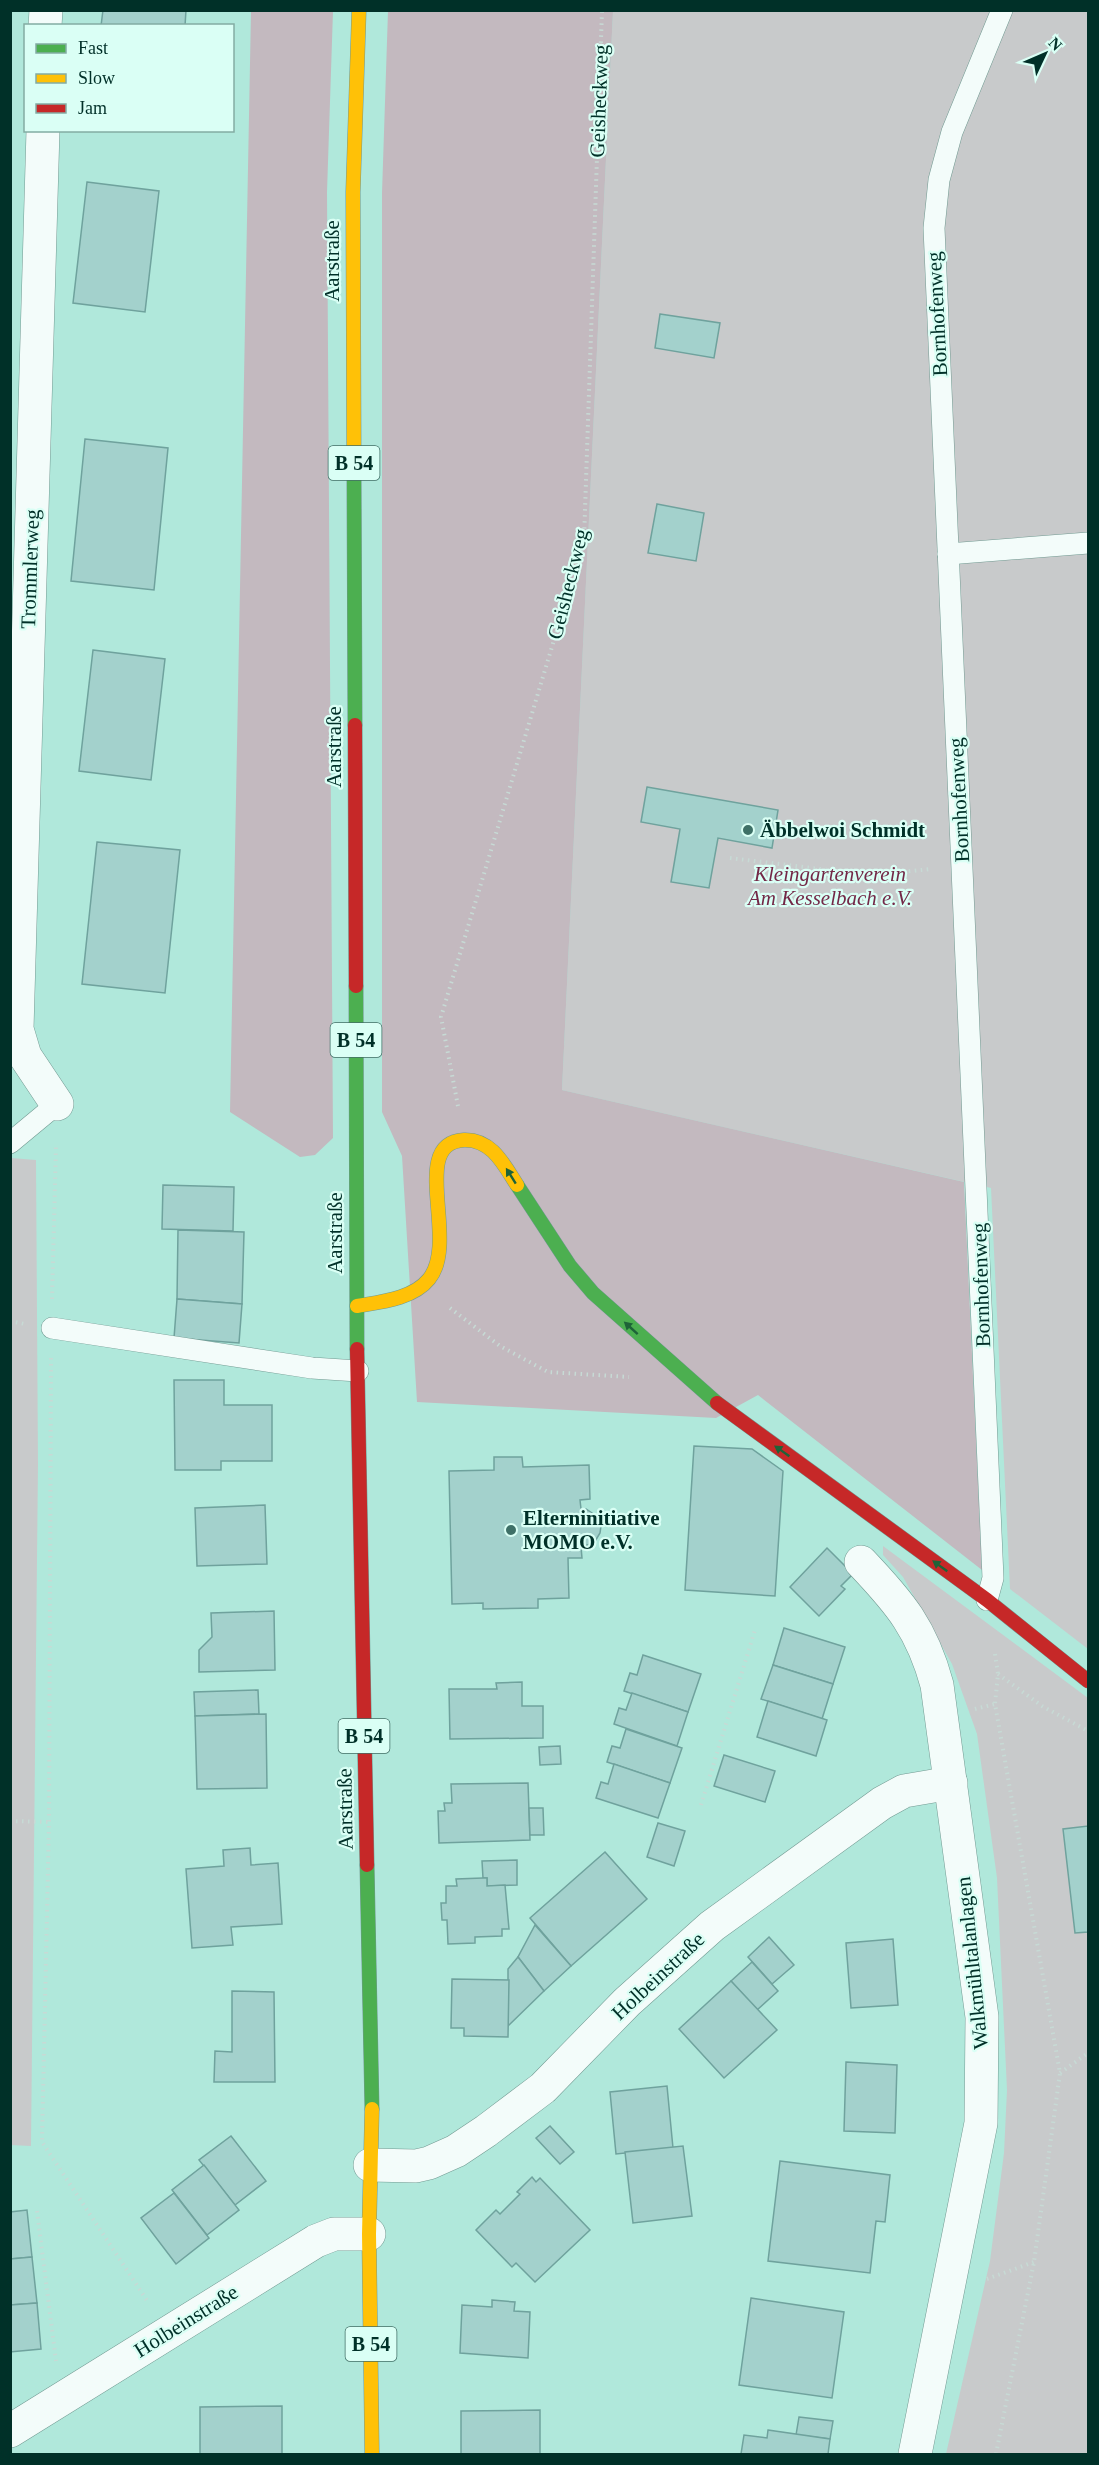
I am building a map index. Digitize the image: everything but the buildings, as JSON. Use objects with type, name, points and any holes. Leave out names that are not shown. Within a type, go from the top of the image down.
[{"type":"main road","name":"Aarstraße","points":[[359,10],[353,192],[357,1306],[373,2090],[369,2234],[372,2454]]},
{"type":"main road","points":[[357,1306],[397,1299],[423,1287],[438,1264],[444,1241],[435,1178],[437,1160],[453,1143],[464,1139],[480,1141],[494,1150],[570,1266],[592,1293],[690,1381],[744,1425],[987,1600],[1089,1681]]},
{"type":"street","name":"Trommlerweg","points":[[43,132],[17,1029],[25,1056],[57,1104]]},
{"type":"street","name":"Walkmühltalanlagen","points":[[861,1562],[904,1610],[924,1643],[937,1685],[982,2017],[981,2123],[915,2454]]},
{"type":"street","name":"Holbeinstraße","points":[[370,2165],[416,2166],[429,2163],[464,2146],[543,2088],[627,2002],[683,1950],[755,1893],[882,1803],[904,1791],[951,1783]]},
{"type":"street","name":"Holbeinstraße","points":[[10,2431],[316,2241],[333,2234],[369,2234]]},
{"type":"lane","name":"Bornhofenweg","points":[[987,1600],[993,1578],[934,228],[939,180],[952,132],[1002,10]]},
{"type":"lane","points":[[948,554],[1089,543]]},
{"type":"lane","points":[[10,1143],[57,1104]]},
{"type":"lane","points":[[52,1328],[312,1368],[358,1371]]},
{"type":"path","name":"Geisheckweg","points":[[464,1139],[441,1017],[584,540],[602,10]]},
{"type":"path","points":[[730,858],[869,875],[962,866]]},
{"type":"path","points":[[57,1104],[42,2142],[168,2333]]},
{"type":"path","points":[[453,1311],[500,1346],[548,1372],[575,1374]]},
{"type":"path","points":[[987,1600],[998,1674],[995,1704],[1060,2073],[1034,2262],[996,2454]]},
{"type":"path","points":[[701,1805],[755,1630]]},
{"type":"path","points":[[998,1674],[1042,1706],[1089,1731]]},
{"type":"path","points":[[980,1707],[995,1704]]},
{"type":"path","points":[[10,1821],[48,1822]]},
{"type":"path","points":[[1060,2073],[1089,2053]]},
{"type":"path","points":[[38,2211],[60,2400]]},
{"type":"path","points":[[948,2293],[1034,2262]]},
{"type":"green space","name":"Kleingartenverein Am Kesselbach e.V.","points":[[613,11],[1088,11],[1088,1649],[1010,1589],[991,1188],[562,1090]]},
{"type":"green space","points":[[11,1158],[36,1160],[38,1463],[31,2146],[10,2145]]},
{"type":"green space","points":[[883,1546],[1088,1698],[1088,2454],[946,2454],[990,2261],[1004,2153],[1007,2090],[997,1878],[977,1734],[952,1664],[903,1577],[883,1555]]},
{"type":"shaded area","points":[[251,11],[333,11],[327,192],[333,1138],[315,1155],[300,1157],[230,1112]]},
{"type":"shaded area","points":[[388,11],[613,11],[562,1090],[964,1182],[982,1570],[758,1395],[716,1418],[417,1402],[402,1156],[382,1112],[382,193]]},
{"type":"traffic: fast","points":[[354,472],[355,725]]},
{"type":"traffic: fast","points":[[356,986],[357,1349]]},
{"type":"traffic: fast","points":[[517,1185],[570,1266],[593,1293],[717,1403]]},
{"type":"traffic: fast","points":[[367,1865],[372,2109]]},
{"type":"traffic: slow","points":[[354,472],[353,192],[359,10]]},
{"type":"traffic: slow","points":[[357,1306],[405,1295],[422,1286],[429,1279],[437,1262],[440,1242],[436,1175],[439,1158],[448,1145],[464,1140],[482,1144],[502,1162],[517,1185]]},
{"type":"traffic: slow","points":[[372,2109],[369,2234],[372,2454]]},
{"type":"traffic: jam","points":[[355,725],[356,986]]},
{"type":"traffic: jam","points":[[357,1349],[367,1865]]},
{"type":"traffic: jam","points":[[717,1403],[987,1600],[1088,1681]]},
{"type":"place","name":"Äbbelwoi Schmidt","points":[[748,830]]},
{"type":"place","name":"Elterninitiative MOMO e.V.","points":[[511,1530]]}]
